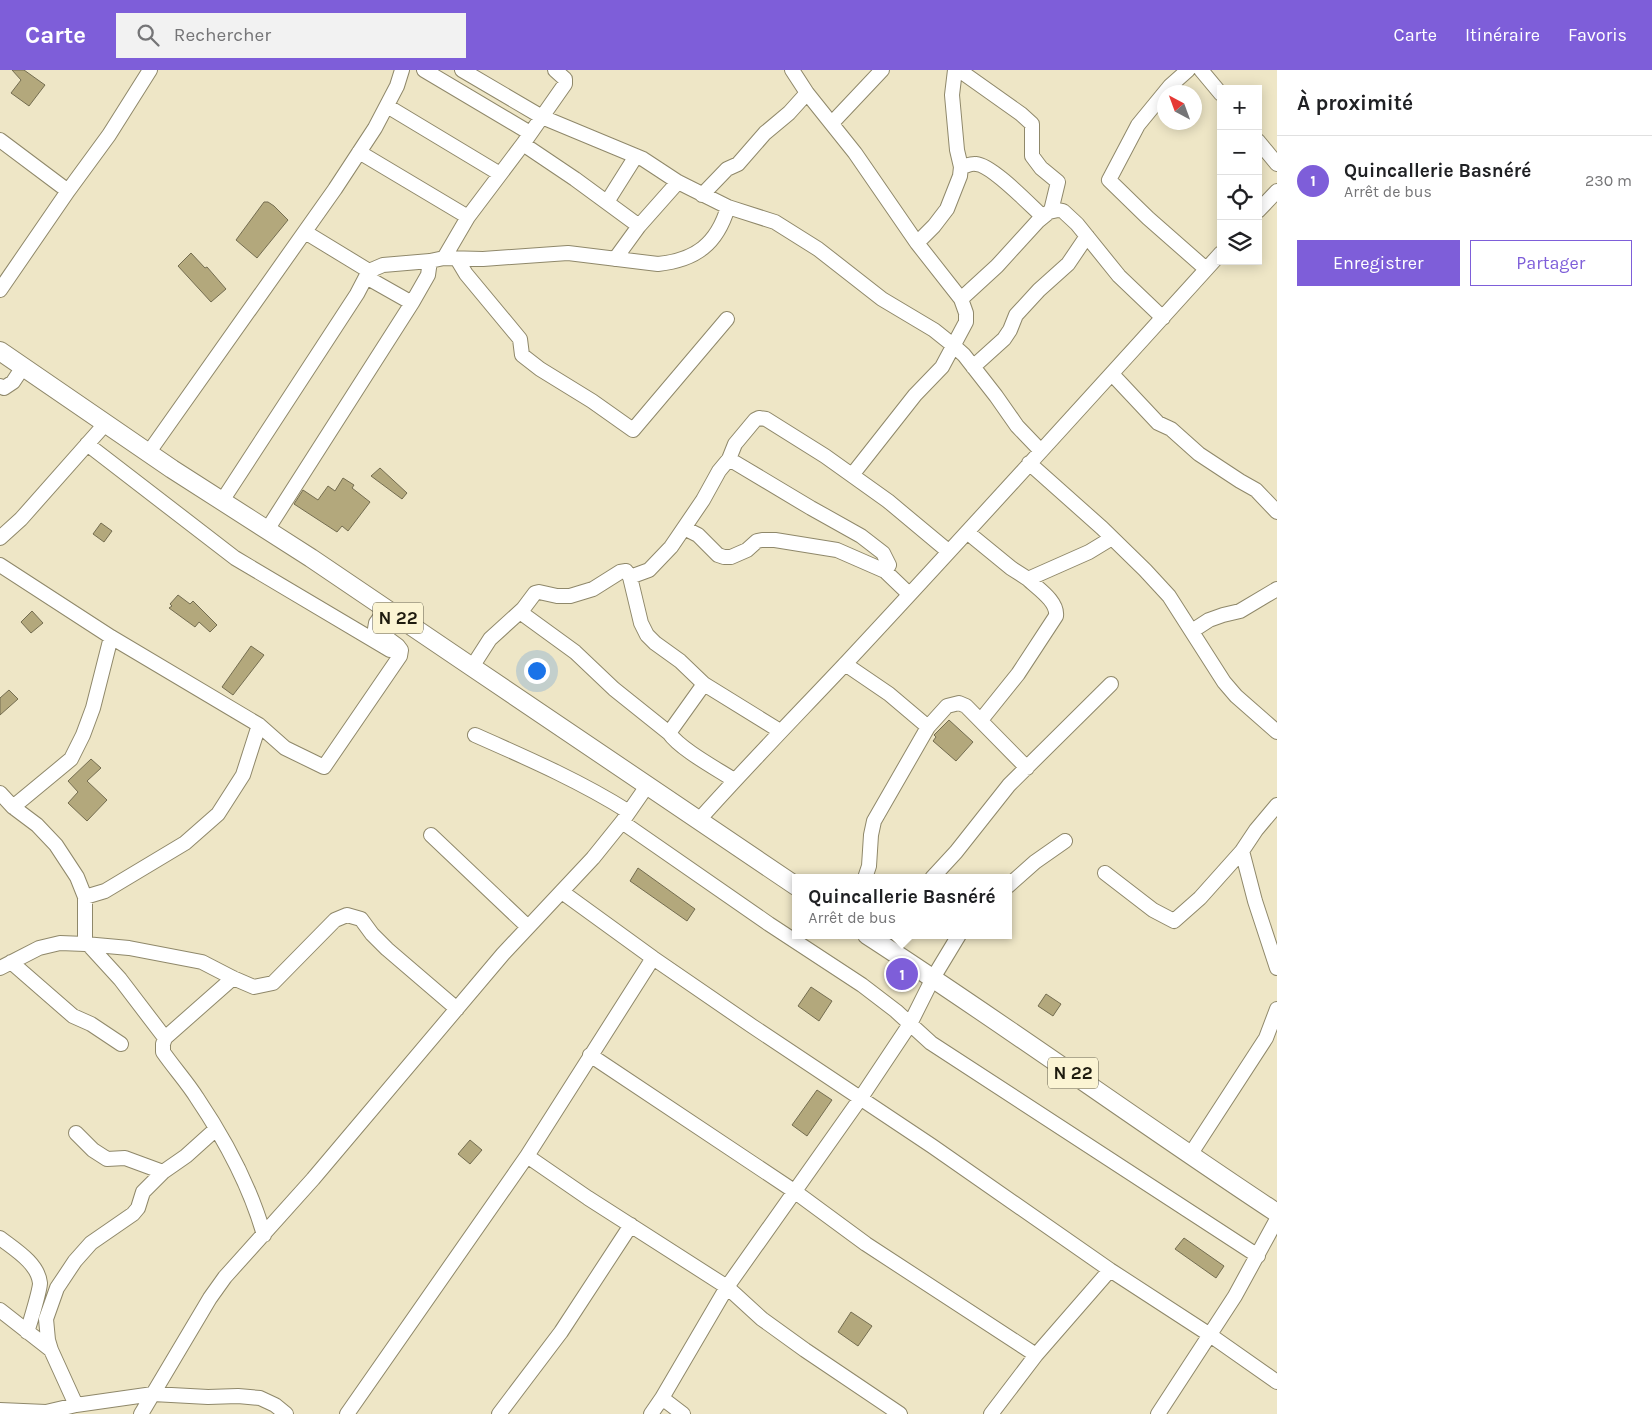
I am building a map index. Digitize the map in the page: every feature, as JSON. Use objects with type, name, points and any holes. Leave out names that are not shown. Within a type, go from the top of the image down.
[{"type":"main road","name":"N 22","points":[[0,351],[792,883]]},
{"type":"main road","name":"N 22","points":[[879,939],[933,978],[1277,1213]]},
{"type":"street","points":[[149,452],[305,232],[375,128],[397,86],[402,70]]},
{"type":"street","points":[[424,70],[527,139],[639,226]]},
{"type":"street","points":[[462,70],[542,117],[636,156],[678,182],[728,207],[775,222],[796,234],[882,299],[934,330],[954,346],[973,367],[1017,426],[1040,450]]},
{"type":"street","points":[[267,530],[428,275],[443,259],[468,217],[527,139],[566,81],[555,70]]},
{"type":"street","points":[[792,70],[917,243],[961,299],[966,313],[966,322],[942,367],[915,395],[852,475]]},
{"type":"street","points":[[832,123],[882,70]]},
{"type":"street","points":[[917,243],[947,210],[960,176],[961,167],[957,150],[952,95],[954,70]]},
{"type":"street","points":[[959,70],[1032,124],[1032,156],[1041,168],[1058,182],[1047,214],[992,271],[961,299]]},
{"type":"street","points":[[1188,70],[1170,86],[1138,125],[1109,180],[1148,218],[1206,269]]},
{"type":"street","points":[[1201,70],[1217,89]]},
{"type":"street","points":[[0,290],[109,135],[148,71]]},
{"type":"street","points":[[702,194],[727,169],[738,164],[765,133],[789,113],[807,93]]},
{"type":"street","points":[[386,106],[500,174]]},
{"type":"street","points":[[0,140],[68,191]]},
{"type":"street","points":[[1262,145],[1277,164]]},
{"type":"street","points":[[359,152],[468,217]]},
{"type":"street","points":[[607,202],[636,156]]},
{"type":"street","points":[[961,167],[976,164],[986,167],[1047,214],[1063,211],[1077,224],[1119,276],[1163,318]]},
{"type":"street","points":[[615,259],[639,226],[678,182]]},
{"type":"street","points":[[1262,207],[1277,191]]},
{"type":"street","points":[[222,501],[368,274],[384,265],[443,259],[483,259],[568,253],[658,264],[672,262],[705,247],[716,236],[724,223],[728,207]]},
{"type":"street","points":[[305,232],[412,303]]},
{"type":"street","points":[[973,367],[1004,340],[1016,316],[1039,290],[1068,264],[1087,236]]},
{"type":"street","points":[[698,821],[734,780],[967,532],[1217,257]]},
{"type":"street","points":[[443,259],[466,274],[520,339],[522,355],[540,369],[634,430],[727,319]]},
{"type":"street","points":[[0,386],[4,388],[12,382],[23,367]]},
{"type":"street","points":[[1112,374],[1158,423],[1171,429],[1202,456],[1256,490],[1277,512]]},
{"type":"street","points":[[630,576],[644,572],[654,566],[671,547],[703,500],[719,471],[730,459],[735,444],[757,418],[764,418],[825,456],[888,501],[948,551]]},
{"type":"street","points":[[0,538],[21,519],[106,423]]},
{"type":"street","points":[[88,444],[235,558],[400,656]]},
{"type":"street","points":[[730,459],[861,536],[887,558],[889,565],[885,571]]},
{"type":"street","points":[[1029,463],[1112,538],[1169,596],[1210,663],[1224,682],[1236,696],[1277,732]]},
{"type":"street","points":[[684,528],[694,532],[718,555],[724,557],[731,557],[745,551],[760,540],[775,540],[837,550],[885,571],[909,594]]},
{"type":"street","points":[[967,532],[1011,568],[1028,579],[1052,604],[1056,612],[1056,616],[1018,674],[981,720]]},
{"type":"street","points":[[1028,579],[1090,552],[1112,538]]},
{"type":"street","points":[[0,565],[110,637],[259,725],[285,748],[324,767],[400,656],[401,650],[398,646],[376,629],[376,623],[386,609]]},
{"type":"street","points":[[472,667],[497,631],[520,612],[532,596],[539,592],[557,596],[570,596],[592,589],[620,572],[626,572],[630,576],[641,623],[647,635],[680,661],[704,684],[780,731]]},
{"type":"street","points":[[1192,631],[1209,620],[1222,615],[1240,612],[1277,589]]},
{"type":"street","points":[[520,612],[575,652],[614,689],[685,747],[734,780]]},
{"type":"street","points":[[13,807],[71,759],[83,735],[93,708],[110,637]]},
{"type":"street","points":[[845,664],[889,694],[928,727]]},
{"type":"street","points":[[669,733],[704,684]]},
{"type":"street","points":[[936,874],[1009,785],[1111,684]]},
{"type":"street","points":[[866,874],[869,866],[873,825],[928,727],[947,706],[959,703],[966,706],[1027,768]]},
{"type":"street","points":[[85,897],[105,890],[185,843],[218,814],[243,774],[259,725]]},
{"type":"street","points":[[475,735],[599,793],[625,817],[769,924],[862,985],[931,1043],[1258,1256]]},
{"type":"street","points":[[140,1414],[210,1298],[226,1277],[528,927],[562,892],[625,817],[647,786]]},
{"type":"street","points":[[0,793],[13,807],[37,825],[56,845],[77,877],[85,897],[87,944],[120,979],[165,1038]]},
{"type":"street","points":[[1105,873],[1153,910],[1174,921],[1200,898],[1242,851],[1256,830],[1277,805]]},
{"type":"street","points":[[430,835],[528,927]]},
{"type":"street","points":[[1012,882],[1035,862],[1066,841]]},
{"type":"street","points":[[1242,851],[1255,902],[1277,968]]},
{"type":"street","points":[[562,892],[653,958],[1277,1382]]},
{"type":"street","points":[[122,1044],[91,1024],[73,1016],[6,965],[39,948],[60,943],[87,944],[129,948],[202,962],[254,987],[273,983],[335,920],[347,915],[361,919],[386,949],[457,1009]]},
{"type":"street","points":[[651,1414],[727,1287],[860,1099],[910,1024],[933,978],[957,939]]},
{"type":"street","points":[[347,1414],[527,1156],[653,958]]},
{"type":"street","points":[[233,978],[165,1038],[163,1052],[199,1100],[241,1171],[264,1235]]},
{"type":"street","points":[[1190,1155],[1266,1038],[1277,1009]]},
{"type":"street","points":[[590,1055],[794,1191],[866,1244],[1036,1355]]},
{"type":"street","points":[[76,1405],[48,1340],[46,1319],[57,1288],[66,1272],[91,1243],[133,1214],[138,1208],[143,1192],[163,1172],[186,1156],[216,1129]]},
{"type":"street","points":[[76,1133],[93,1150],[107,1159],[125,1158],[163,1172]]},
{"type":"street","points":[[527,1156],[631,1226],[727,1287],[762,1319],[804,1350],[900,1414]]},
{"type":"street","points":[[1158,1414],[1235,1296],[1277,1219]]},
{"type":"street","points":[[499,1414],[561,1332],[631,1226]]},
{"type":"street","points":[[0,1238],[24,1257],[37,1272],[40,1285],[27,1332]]},
{"type":"street","points":[[991,1414],[1036,1355],[1110,1270]]},
{"type":"street","points":[[0,1310],[51,1350]]},
{"type":"street","points":[[0,1410],[46,1412],[76,1405],[153,1394],[260,1398],[275,1405],[286,1414]]},
{"type":"street","points":[[662,1398],[683,1414]]},
{"type":"building","points":[[12,70],[24,70],[45,85],[29,106],[11,93],[21,80]]},
{"type":"building","points":[[264,202],[274,206],[288,220],[257,258],[236,240]]},
{"type":"building","points":[[191,253],[205,268],[207,267],[226,289],[211,302],[178,266]]},
{"type":"building","points":[[380,468],[407,493],[402,499],[371,476]]},
{"type":"building","points":[[343,478],[354,485],[352,488],[370,502],[348,531],[342,526],[337,532],[294,504],[303,490],[318,500],[328,486],[335,491]]},
{"type":"building","points":[[101,523],[112,531],[104,542],[93,534]]},
{"type":"building","points":[[178,595],[190,604],[193,601],[217,625],[210,632],[199,622],[195,627],[169,608]]},
{"type":"building","points":[[32,611],[43,623],[31,633],[21,622]]},
{"type":"building","points":[[251,646],[264,655],[233,695],[222,687]]},
{"type":"building","points":[[9,690],[18,699],[0,715],[0,698]]},
{"type":"building","points":[[949,720],[973,742],[956,761],[933,741],[936,737],[934,735]]},
{"type":"building","points":[[91,759],[101,768],[87,781],[107,800],[87,821],[68,803],[78,792],[68,781]]},
{"type":"building","points":[[638,868],[695,909],[687,921],[630,881]]},
{"type":"building","points":[[811,987],[832,1001],[819,1021],[798,1006]]},
{"type":"building","points":[[1046,994],[1061,1004],[1053,1016],[1038,1006]]},
{"type":"building","points":[[817,1090],[832,1100],[807,1136],[792,1125]]},
{"type":"building","points":[[470,1140],[482,1150],[470,1164],[458,1154]]},
{"type":"building","points":[[1184,1238],[1224,1266],[1216,1278],[1175,1249]]},
{"type":"building","points":[[851,1312],[872,1326],[858,1346],[838,1332]]},
{"type":"place","name":"Quincallerie Basnéré","points":[[902,974]]}]
